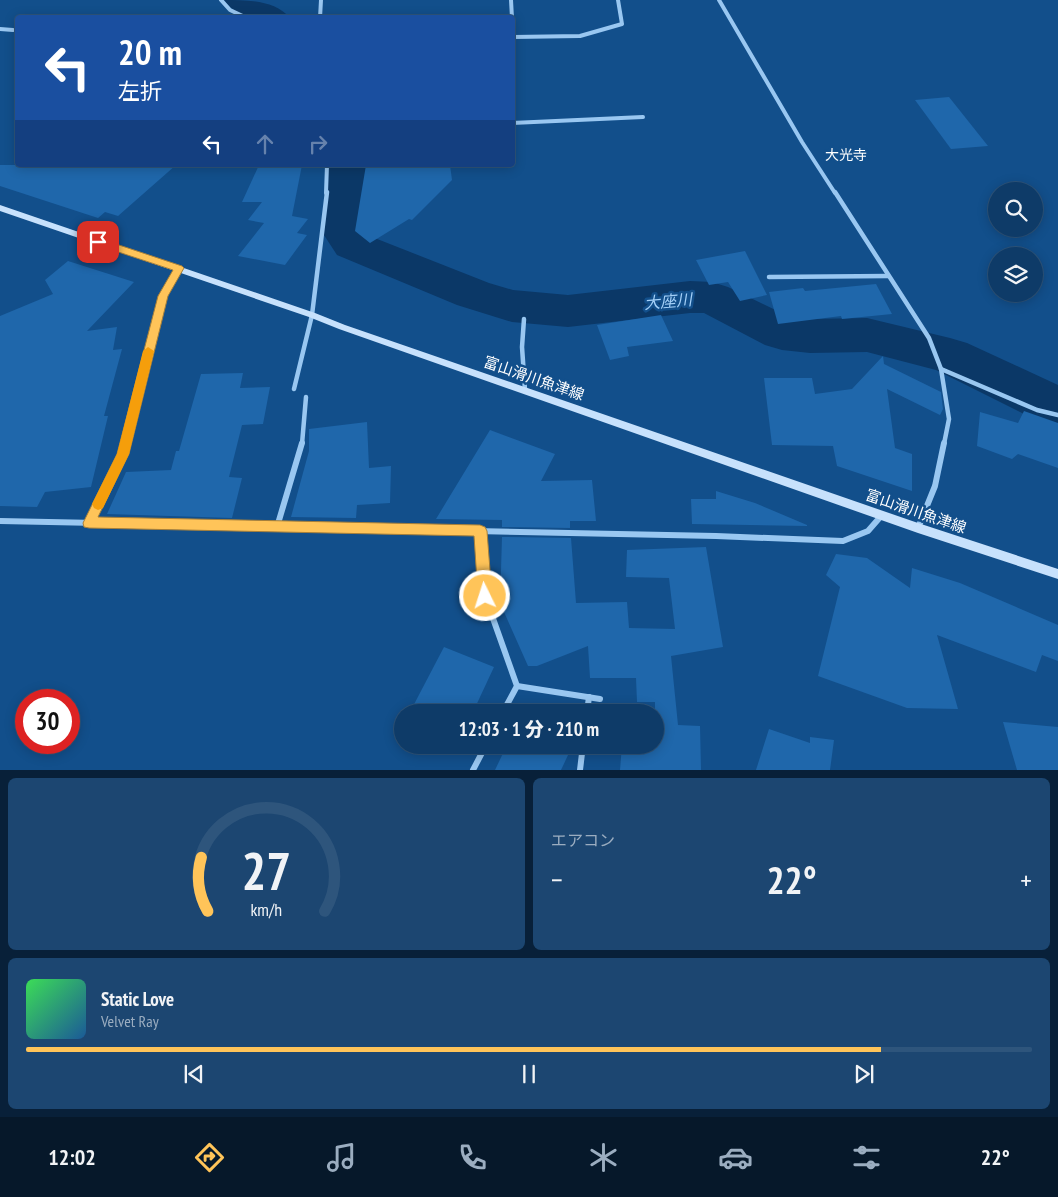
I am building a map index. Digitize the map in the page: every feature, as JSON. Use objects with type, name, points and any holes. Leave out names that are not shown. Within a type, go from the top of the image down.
[{"type":"main road","name":"富山滑川魚津線","points":[[0,208],[178,268],[882,516],[1058,574]]},
{"type":"street","points":[[221,0],[230,10],[241,15]]},
{"type":"street","points":[[320,15],[321,0]]},
{"type":"street","points":[[511,0],[512,15]]},
{"type":"street","points":[[515,37],[580,36],[622,24],[618,0]]},
{"type":"street","points":[[719,0],[802,142],[929,338],[941,369],[949,419],[934,486],[918,528]]},
{"type":"street","points":[[0,29],[13,30]]},
{"type":"street","points":[[515,123],[643,117]]},
{"type":"street","points":[[294,389],[312,315],[328,180],[327,167]]},
{"type":"street","points":[[89,523],[123,454],[163,296],[178,268]]},
{"type":"street","points":[[769,277],[888,276]]},
{"type":"street","points":[[524,319],[522,347],[525,390]]},
{"type":"street","points":[[941,369],[1037,410],[1058,416]]},
{"type":"street","points":[[277,526],[301,450],[306,397]]},
{"type":"street","points":[[0,521],[277,526],[843,541],[868,531],[882,516]]},
{"type":"street","points":[[480,531],[485,596],[518,686],[508,704]]},
{"type":"street","points":[[518,686],[600,698]]},
{"type":"street","points":[[588,704],[589,697]]},
{"type":"street","points":[[473,770],[481,754]]},
{"type":"street","points":[[580,770],[582,754]]},
{"type":"building","points":[[949,97],[988,146],[951,149],[915,100]]},
{"type":"building","points":[[0,165],[15,165],[15,167],[174,167],[118,216],[105,212],[98,218],[0,186]]},
{"type":"building","points":[[258,167],[302,167],[292,216],[308,219],[297,233],[307,235],[285,265],[238,256],[264,223],[248,220],[262,202],[242,202]]},
{"type":"building","points":[[366,167],[450,167],[452,180],[412,220],[409,219],[370,243],[355,231]]},
{"type":"building","points":[[745,251],[767,295],[740,301],[728,282],[709,285],[696,260]]},
{"type":"building","points":[[68,261],[134,282],[87,331],[117,327],[113,350],[122,349],[104,416],[108,416],[91,487],[45,492],[37,507],[0,506],[0,316],[53,294],[45,280]]},
{"type":"building","points":[[876,284],[892,314],[842,319],[841,316],[778,324],[769,292],[803,288],[805,291]]},
{"type":"building","points":[[661,315],[673,341],[627,347],[629,356],[610,360],[597,325]]},
{"type":"building","points":[[883,356],[884,364],[941,392],[943,409],[940,415],[887,389],[895,448],[912,454],[912,491],[837,466],[833,446],[772,445],[764,378],[812,378],[815,394],[852,389]]},
{"type":"building","points":[[243,373],[240,388],[270,387],[263,424],[242,425],[229,477],[242,478],[232,518],[107,514],[126,472],[171,470],[176,451],[179,451],[201,374]]},
{"type":"building","points":[[1024,411],[1058,423],[1058,468],[1018,454],[1012,459],[977,446],[980,412],[1018,423]]},
{"type":"building","points":[[367,422],[369,468],[391,466],[390,503],[357,505],[356,518],[291,517],[309,451],[309,429]]},
{"type":"building","points":[[490,430],[555,454],[541,481],[592,480],[596,521],[570,521],[570,528],[502,527],[502,520],[436,519]]},
{"type":"building","points":[[716,491],[755,503],[807,526],[692,524],[691,499],[716,499]]},
{"type":"building","points":[[502,537],[571,538],[576,603],[627,602],[629,628],[675,629],[669,578],[626,577],[627,550],[706,547],[723,647],[671,656],[678,725],[700,726],[701,770],[620,770],[621,754],[664,754],[664,704],[637,702],[636,678],[590,678],[588,646],[537,666],[528,666],[500,603]]},
{"type":"building","points":[[836,554],[867,558],[910,588],[912,568],[960,583],[1058,625],[1058,661],[1042,655],[1036,672],[937,635],[958,709],[907,708],[818,676],[840,587],[826,575]]},
{"type":"building","points":[[444,647],[494,667],[477,704],[414,704]]},
{"type":"building","points":[[1003,722],[1058,727],[1058,770],[1017,770]]},
{"type":"building","points":[[769,729],[810,743],[810,737],[834,740],[830,770],[756,770]]},
{"type":"building","points":[[503,754],[569,754],[561,770],[495,770]]},
{"type":"waterway","name":"大座川","points":[[240,0],[268,15]]},
{"type":"waterway","name":"大座川","points":[[347,167],[343,232],[352,245],[473,294],[512,306],[568,311],[690,297],[712,298],[782,333],[810,336],[867,335],[950,356],[1048,403],[1058,405]]},
{"type":"slow traffic","points":[[98,504],[123,454],[148,351]]},
{"type":"district","name":"大光寺","points":[[846,155]]},
{"type":"route","points":[[98,242],[178,268],[163,296],[123,454],[89,523],[480,531],[485,596]]}]
